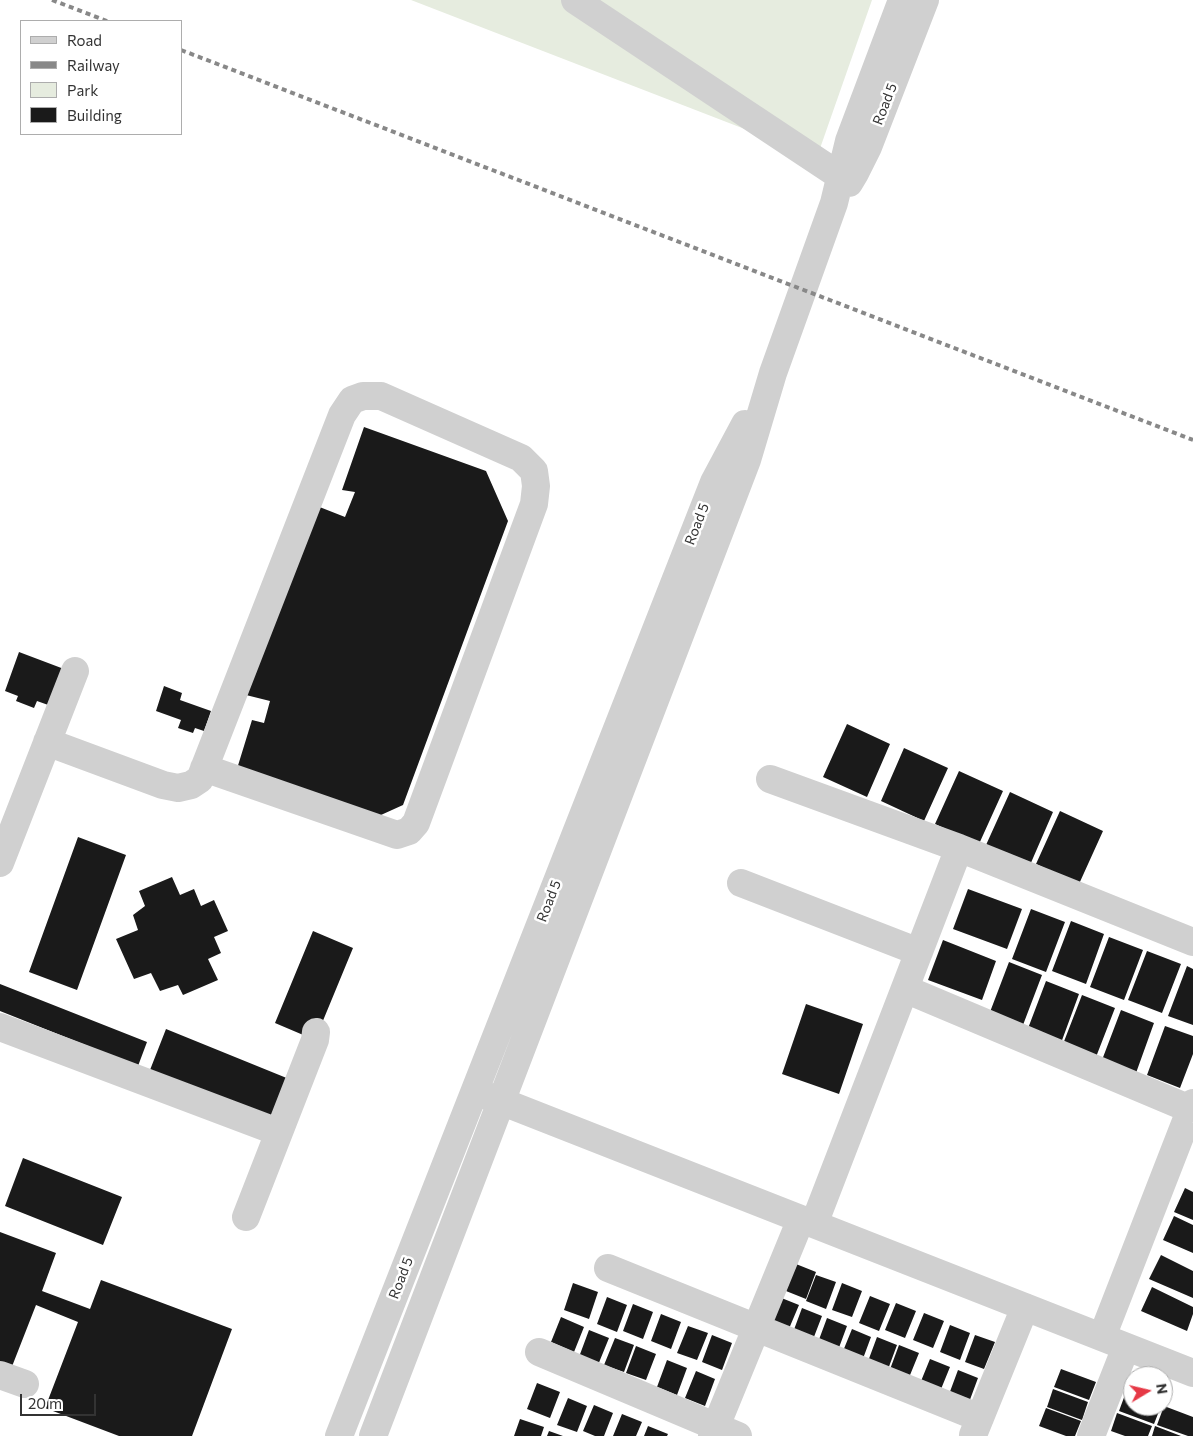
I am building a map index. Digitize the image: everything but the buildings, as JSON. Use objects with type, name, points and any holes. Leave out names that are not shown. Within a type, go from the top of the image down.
[{"type":"street","points":[[575,0],[840,176]]},
{"type":"street","name":"Road 5","points":[[373,1436],[747,460],[772,373],[834,204],[849,141],[902,0]]},
{"type":"street","name":"Road 5","points":[[834,204],[855,173],[868,147],[925,0]]},
{"type":"street","name":"Road 5","points":[[340,1436],[714,482],[772,373]]},
{"type":"street","points":[[47,742],[164,785],[178,788],[191,785],[200,778],[342,415],[352,400],[363,396],[381,396],[521,458],[534,471],[536,486],[534,504],[416,823],[409,831],[397,835],[204,768]]},
{"type":"street","points":[[0,863],[74,671]]},
{"type":"street","points":[[770,779],[959,848],[1193,942]]},
{"type":"street","points":[[539,1352],[722,1433],[757,1327],[808,1222],[905,989],[959,848]]},
{"type":"street","points":[[741,882],[919,952]]},
{"type":"street","points":[[905,989],[1192,1106],[1114,1342],[1091,1436]]},
{"type":"street","points":[[0,1028],[278,1132]]},
{"type":"street","points":[[246,1217],[315,1040],[316,1032]]},
{"type":"street","points":[[475,1091],[1193,1373]]},
{"type":"street","points":[[608,1268],[757,1327],[976,1427],[1025,1307]]},
{"type":"green space","points":[[411,0],[872,0],[817,157]]},
{"type":"railway","points":[[52,0],[104,20]]},
{"type":"railway","points":[[182,50],[1193,440]]}]
